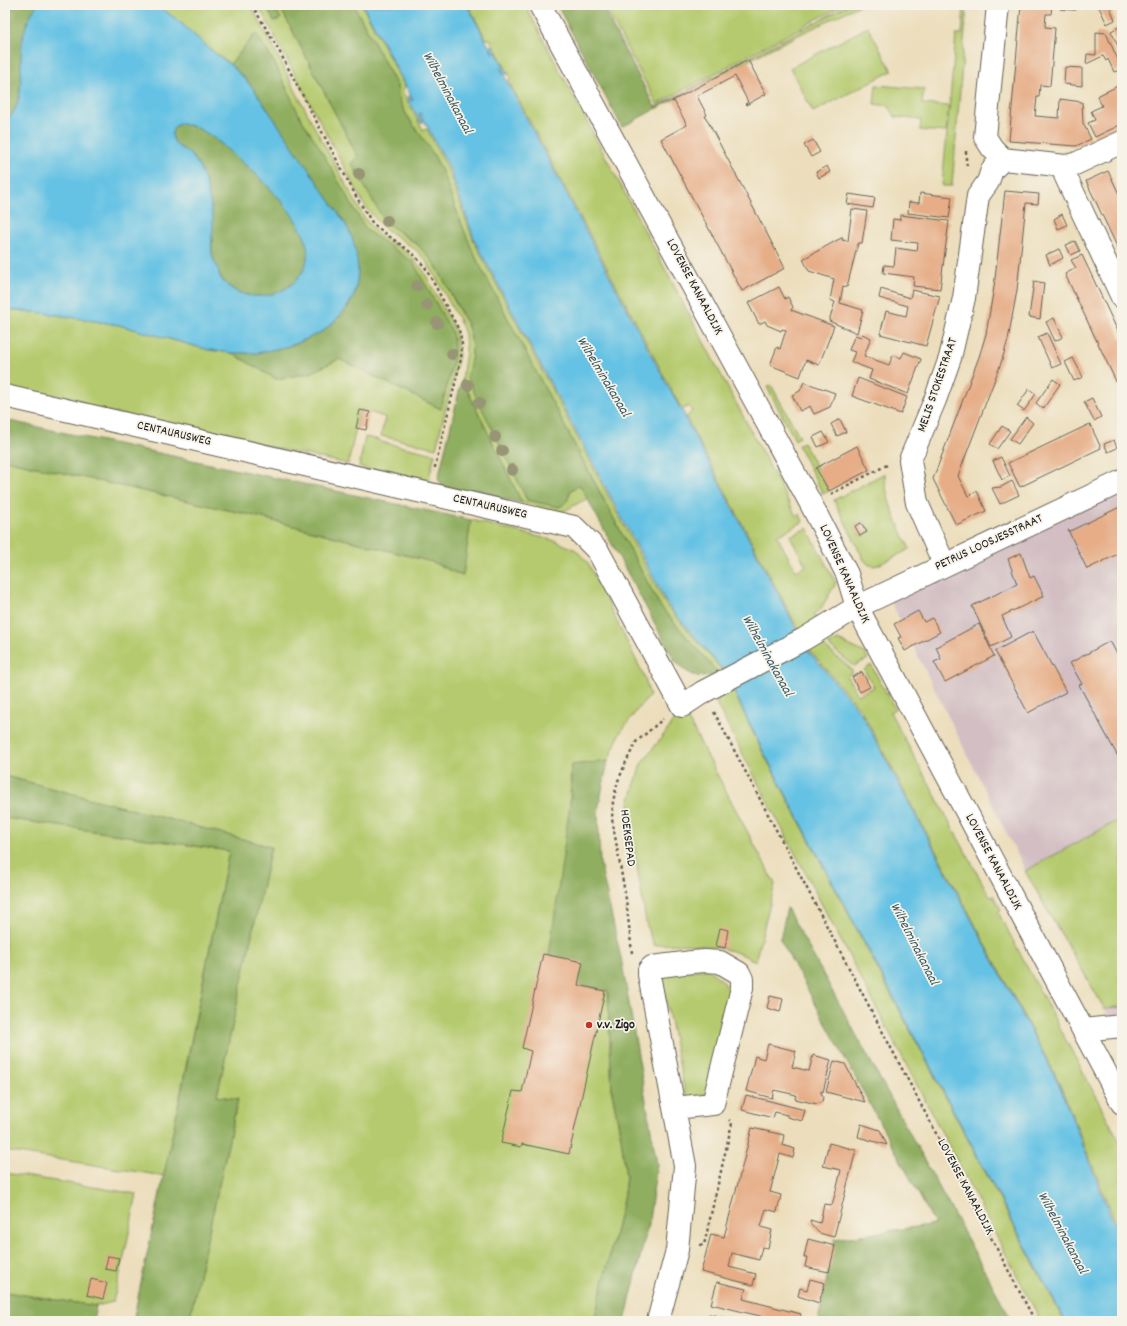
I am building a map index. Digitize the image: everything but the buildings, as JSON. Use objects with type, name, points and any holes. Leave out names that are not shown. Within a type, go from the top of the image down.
[{"type":"street","name":"LOVENSE KANAALDIJK","points":[[540,5],[811,504],[847,574],[857,607],[1122,1103]]},
{"type":"street","points":[[998,5],[986,137],[992,148],[1003,159],[1065,166],[1075,164],[1122,142]]},
{"type":"street","name":"MELIS STOKESTRAAT","points":[[944,564],[916,503],[910,460],[950,358],[964,298],[978,196],[988,182],[992,170],[1003,159]]},
{"type":"street","points":[[1065,166],[1065,175],[1122,297]]},
{"type":"street","name":"CENTAURUSWEG","points":[[5,396],[574,527],[598,551],[682,706]]},
{"type":"street","name":"PETRUS LOOSJESSTRAAT","points":[[857,607],[944,564],[1122,481]]},
{"type":"street","points":[[682,706],[703,692],[804,639],[857,607]]},
{"type":"street","points":[[658,1321],[677,1250],[685,1166],[674,1108],[649,975],[649,970],[652,966],[705,961],[720,962],[739,973],[742,979],[741,997],[713,1104],[674,1108]]},
{"type":"street","points":[[1083,1030],[1122,1026]]},
{"type":"path","points":[[252,5],[277,47],[357,198],[373,224],[413,254],[425,267],[459,330],[462,344],[461,359],[429,493]]},
{"type":"path","points":[[811,504],[896,460],[910,460]]},
{"type":"path","name":"LOVENSE KANAALDIJK","points":[[703,692],[1035,1321]]},
{"type":"path","name":"HOEKSEPAD","points":[[633,960],[626,899],[612,819],[613,801],[618,782],[636,742],[682,706]]},
{"type":"path","points":[[677,1250],[704,1245],[732,1123],[713,1104]]},
{"type":"shaded area","points":[[1122,491],[1122,1044],[1104,1008],[1041,902],[889,598]]},
{"type":"green space","points":[[13,5],[37,5],[28,21],[23,37],[20,94],[17,106],[11,117],[5,122],[5,20]]},
{"type":"green space","points":[[157,5],[250,5],[365,219],[377,233],[409,254],[423,270],[455,330],[459,355],[436,448],[381,436],[385,417],[360,410],[348,464],[5,389],[5,309],[51,314],[119,325],[209,350],[232,353],[276,379],[310,373],[339,359],[441,409],[454,358],[452,332],[435,301],[380,241],[366,230],[318,145],[300,117],[275,64],[256,34],[230,64],[210,49],[180,22]]},
{"type":"green space","points":[[258,5],[265,5],[274,21],[281,19],[273,5],[279,5],[358,157],[351,163],[400,233],[419,246],[439,271],[469,330],[472,345],[471,363],[527,500],[559,507],[567,501],[571,490],[580,485],[588,498],[562,512],[522,503],[462,379],[466,351],[465,334],[462,326],[426,261],[416,250],[383,227],[366,208]]},
{"type":"green space","points":[[265,5],[273,5],[281,19],[274,21]]},
{"type":"green space","points":[[279,5],[354,5],[397,86],[398,95],[405,112],[438,163],[478,262],[660,606],[719,674],[706,677],[695,675],[685,670],[675,661],[580,485],[571,490],[567,501],[562,506],[558,507],[527,500],[467,378],[472,355],[471,337],[467,323],[435,264],[417,244],[385,222],[351,163],[358,157]]},
{"type":"green space","points":[[354,5],[362,5],[405,87],[402,91],[423,130],[427,129],[447,167],[474,242],[666,605],[723,671],[719,674],[660,606],[478,262],[438,163],[405,112],[398,95],[397,86]]},
{"type":"green space","points":[[468,5],[525,5],[796,516],[800,514],[803,522],[777,536],[796,571],[806,566],[790,536],[807,528],[836,583],[820,610],[814,614],[818,620],[799,631],[686,417],[692,412],[689,406],[683,409],[680,406],[508,80],[511,78],[490,39],[486,39]]},
{"type":"green space","points":[[557,5],[601,5],[655,107],[677,96],[678,97],[622,127]]},
{"type":"green space","points":[[604,5],[843,5],[657,104]]},
{"type":"green space","points":[[848,5],[860,5],[770,49],[678,97],[677,96]]},
{"type":"green space","points":[[964,5],[967,5],[952,186],[942,186],[956,34],[962,34]]},
{"type":"green space","points":[[868,27],[892,71],[813,112],[790,68]]},
{"type":"green space","points":[[256,33],[275,64],[300,117],[318,145],[366,230],[413,262],[452,332],[454,358],[441,409],[339,359],[310,373],[276,379],[232,353],[258,352],[282,348],[306,340],[317,333],[342,315],[350,305],[355,294],[358,270],[354,246],[345,223],[253,88],[230,64]]},
{"type":"green space","points":[[876,85],[924,89],[922,104],[949,106],[946,132],[920,130],[921,120],[895,117],[889,106],[874,104]]},
{"type":"green space","points":[[180,124],[198,128],[206,132],[220,143],[270,188],[290,212],[304,235],[307,246],[306,262],[300,276],[289,286],[276,293],[261,296],[246,295],[232,288],[220,276],[212,255],[212,211],[205,180],[200,167],[192,156],[178,145],[172,137],[174,127]]},
{"type":"green space","points":[[462,379],[522,503],[443,486],[438,479]]},
{"type":"green space","points":[[771,385],[800,437],[795,440],[767,387]]},
{"type":"green space","points":[[5,420],[471,520],[463,576],[432,562],[255,516],[5,460]]},
{"type":"green space","points":[[365,437],[435,454],[429,478],[426,481],[359,467]]},
{"type":"green space","points":[[803,442],[829,491],[823,494],[798,445]]},
{"type":"green space","points":[[5,460],[255,516],[432,562],[462,576],[471,520],[556,541],[576,550],[588,563],[645,678],[650,696],[637,710],[620,733],[608,761],[571,765],[565,983],[608,991],[612,1092],[621,1137],[626,1177],[623,1200],[594,1321],[189,1321],[238,1099],[217,1096],[271,847],[5,776]]},
{"type":"green space","points":[[885,473],[887,493],[890,503],[910,549],[878,565],[872,566],[864,560],[834,500]],"holes":[[[865,521],[869,530],[860,536],[855,526]]]},
{"type":"green space","points":[[838,640],[865,653],[868,659],[854,666],[828,645]]},
{"type":"green space","points":[[822,641],[825,647],[853,672],[847,676],[858,695],[874,687],[864,670],[871,665],[895,709],[890,712],[990,897],[993,895],[1001,910],[998,912],[1122,1146],[1122,1234],[1112,1214],[1058,1080],[861,710],[808,648]]},
{"type":"green space","points":[[732,688],[760,747],[1064,1321],[1041,1321],[717,705],[718,698]]},
{"type":"green space","points":[[682,711],[690,723],[775,884],[755,962],[733,951],[720,948],[678,944],[654,945],[647,928],[635,854],[629,803],[641,764]]},
{"type":"green space","points":[[608,761],[598,810],[600,863],[622,963],[657,1164],[649,1220],[625,1321],[594,1321],[623,1200],[626,1177],[621,1137],[612,1092],[608,991],[546,978],[571,797],[571,765]]},
{"type":"green space","points":[[5,776],[271,847],[217,1096],[238,1099],[189,1321],[133,1321],[182,1089],[229,851],[5,818]]},
{"type":"green space","points":[[5,818],[229,851],[164,1176],[5,1151]]},
{"type":"green space","points":[[1122,818],[1122,1007],[1104,1008],[1025,871]]},
{"type":"green space","points":[[787,908],[1012,1321],[818,1321],[835,1239],[935,1224],[780,939]]},
{"type":"green space","points":[[707,969],[722,980],[732,994],[709,1094],[686,1097],[662,982],[663,974]]},
{"type":"green space","points":[[5,1173],[137,1194],[113,1302],[96,1306],[5,1292]]},
{"type":"green space","points":[[5,1292],[96,1306],[93,1321],[5,1321]]},
{"type":"water","points":[[37,5],[157,5],[180,22],[233,67],[253,88],[345,223],[352,237],[358,267],[357,283],[354,296],[335,321],[322,332],[295,344],[257,353],[232,353],[209,350],[119,325],[51,314],[5,309],[5,122],[17,105],[21,85],[21,53],[24,33],[27,23]],"holes":[[[180,124],[198,128],[214,138],[261,179],[281,201],[298,224],[307,246],[306,262],[300,276],[289,286],[276,293],[261,296],[246,295],[231,288],[220,277],[212,253],[213,218],[205,180],[200,167],[192,156],[178,145],[172,137],[174,127]]]},
{"type":"water","name":"Wilhelminakanaal","points":[[363,5],[467,5],[493,54],[490,46],[492,45],[508,74],[505,75],[501,67],[500,68],[664,379],[681,410],[683,410],[686,420],[807,649],[861,713],[1057,1080],[1110,1214],[1122,1237],[1122,1321],[1065,1321],[761,747],[724,671],[667,604],[475,241],[449,167],[420,113],[419,114],[423,122],[421,123],[407,97],[409,96],[412,101],[413,100]]},
{"type":"place","name":"v.v. Zigo","points":[[589,1025]]}]
